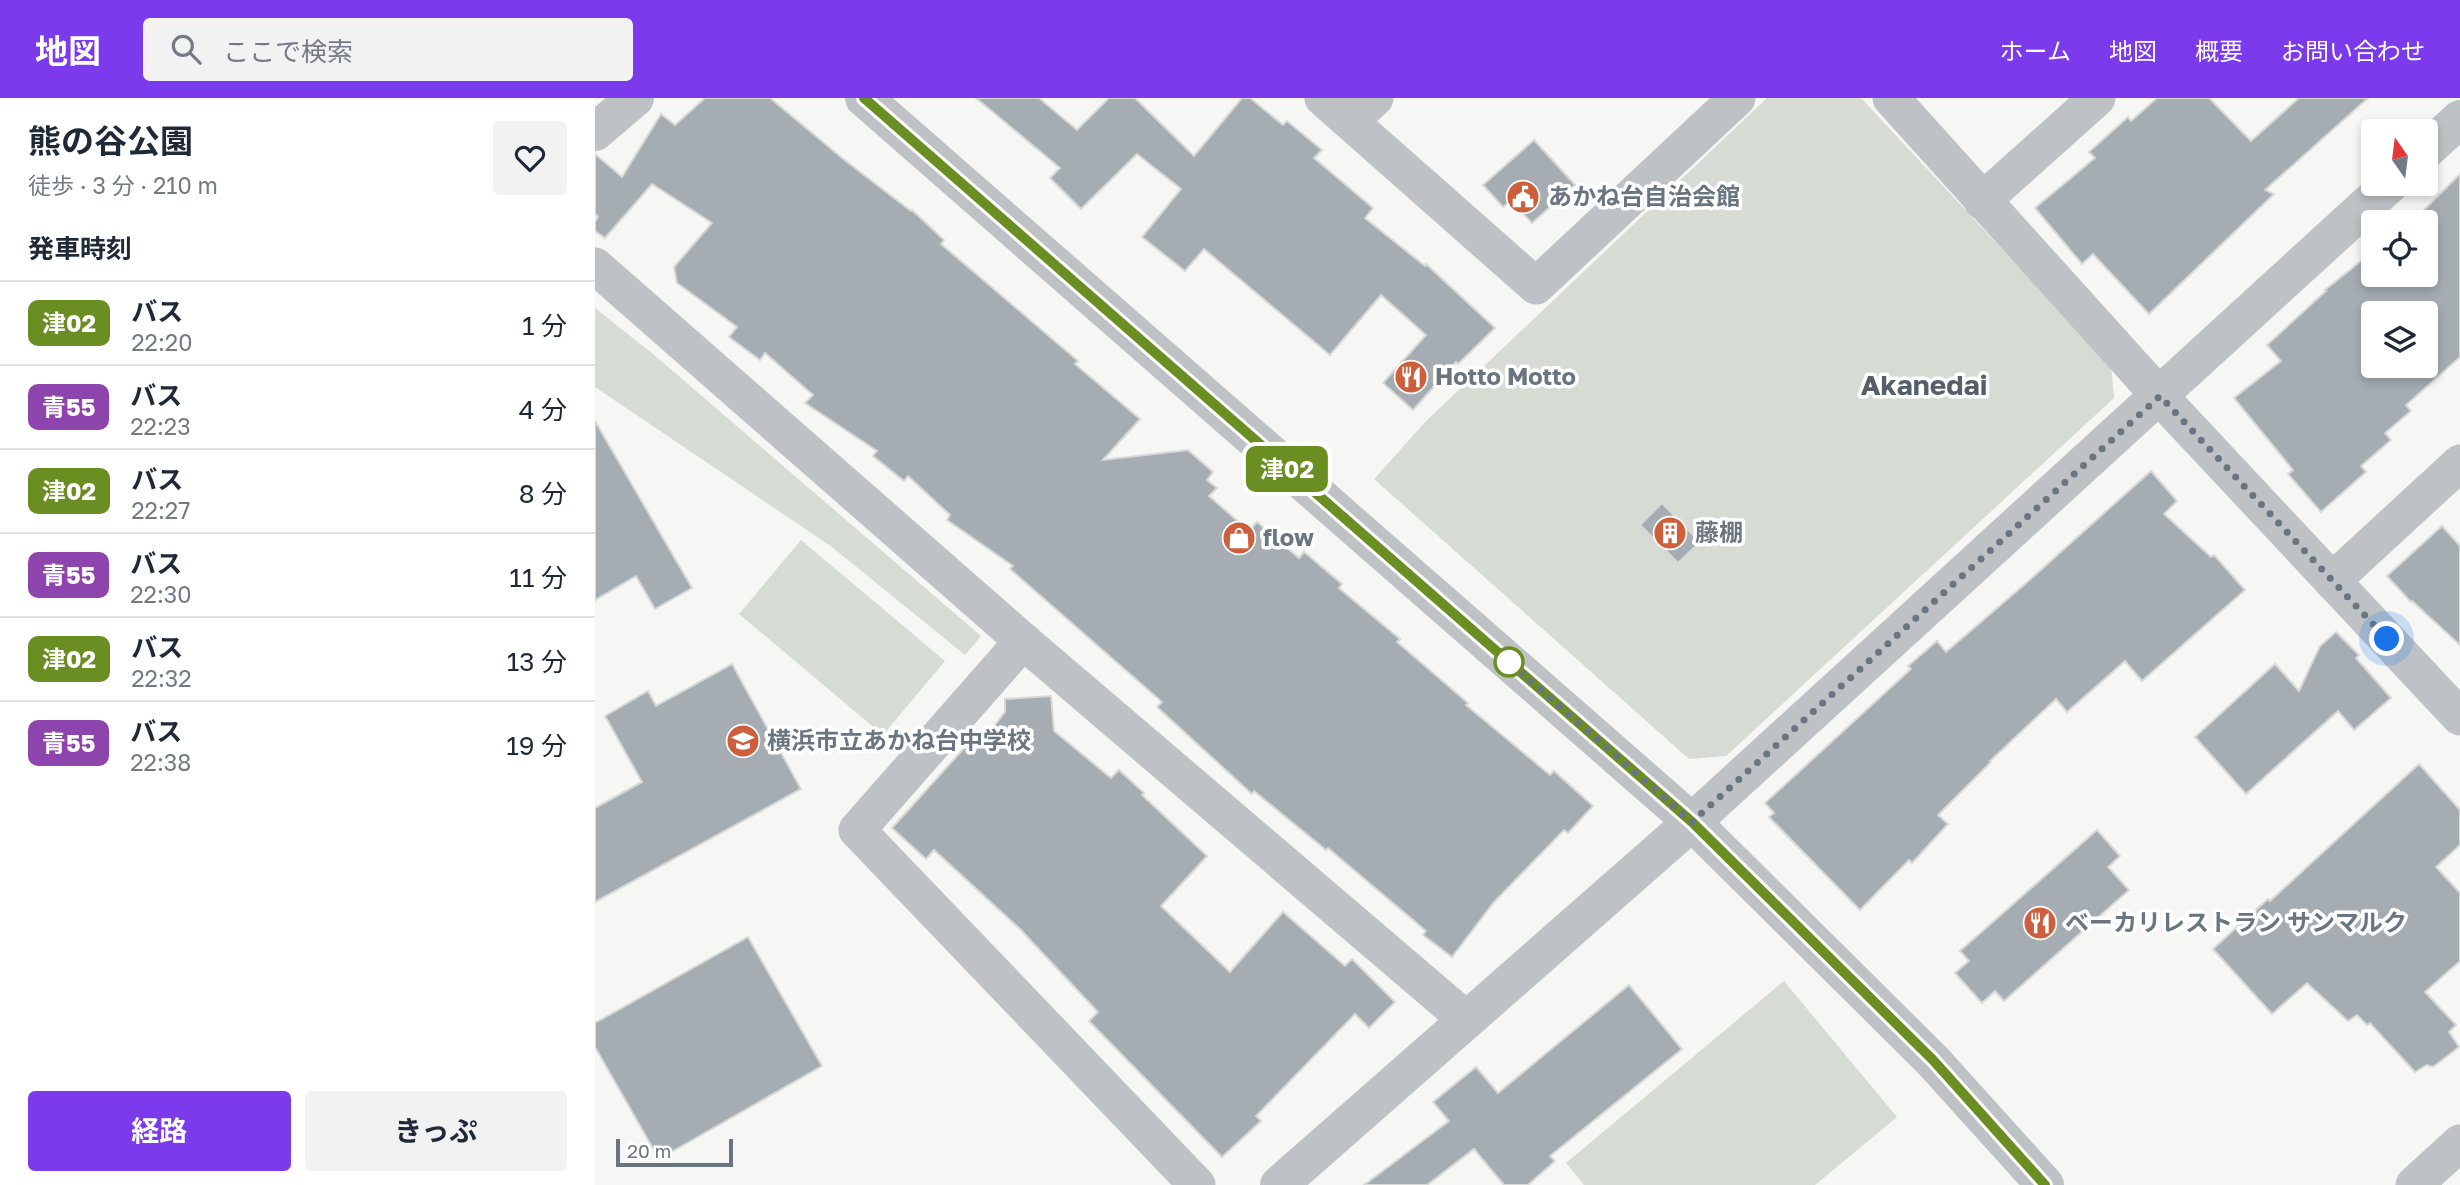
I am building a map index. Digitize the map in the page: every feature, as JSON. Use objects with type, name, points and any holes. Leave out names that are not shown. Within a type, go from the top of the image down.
[{"type":"street","points":[[595,132],[635,98]]},
{"type":"street","points":[[864,98],[1692,822],[1933,1060],[2045,1185]]},
{"type":"street","points":[[1350,106],[1537,286],[1737,98]]},
{"type":"street","points":[[1891,98],[2160,396],[2460,717]]},
{"type":"street","points":[[1982,201],[2097,98]]},
{"type":"street","points":[[2438,139],[2460,119]]},
{"type":"street","points":[[1279,1185],[1692,822],[2377,196]]},
{"type":"street","points":[[595,266],[1023,641],[1467,1020]]},
{"type":"street","points":[[2332,580],[2460,463]]},
{"type":"street","points":[[1023,641],[857,830],[1197,1185]]},
{"type":"street","points":[[2414,1185],[2458,1150]]},
{"type":"shaded area","points":[[1767,98],[1861,98],[2111,366],[2114,398],[1726,756],[1689,759],[1374,479],[1427,420]]},
{"type":"shaded area","points":[[595,308],[653,354],[981,636],[965,655],[832,547],[595,387]]},
{"type":"shaded area","points":[[801,540],[945,661],[883,735],[739,614]]},
{"type":"shaded area","points":[[1784,981],[1897,1117],[1815,1185],[1584,1185],[1566,1163]]},
{"type":"building","points":[[705,98],[770,98],[847,162],[912,210],[944,240],[941,244],[1078,361],[1075,364],[1140,419],[1103,460],[1188,450],[1213,472],[1207,480],[1217,488],[1209,496],[1249,531],[1257,522],[1299,558],[1304,552],[1342,584],[1339,588],[1400,639],[1397,642],[1468,703],[1466,705],[1550,775],[1554,771],[1593,806],[1568,833],[1564,830],[1494,902],[1452,957],[1423,935],[1426,931],[1328,848],[1326,850],[1254,791],[1252,794],[1157,707],[1162,702],[1010,569],[1013,566],[947,520],[950,515],[908,476],[904,481],[873,456],[877,451],[805,403],[813,395],[765,353],[760,360],[729,337],[737,327],[677,283],[674,267],[712,223],[652,184],[605,238],[595,231],[598,217],[595,214],[595,154],[622,177],[661,114],[675,125]]},
{"type":"building","points":[[976,98],[1039,98],[1077,130],[1109,98],[1135,98],[1194,156],[1242,98],[1250,98],[1283,125],[1287,121],[1322,150],[1314,158],[1373,208],[1365,218],[1425,266],[1426,264],[1495,328],[1458,364],[1456,362],[1413,410],[1383,383],[1426,335],[1381,295],[1330,355],[1204,249],[1185,271],[1142,237],[1181,189],[1137,154],[1081,209],[1050,178],[1060,168]]},
{"type":"building","points":[[2157,98],[2209,98],[2251,141],[2299,98],[2368,98],[2265,190],[2274,194],[2149,314],[2093,254],[2082,264],[2035,208],[2095,158],[2089,152],[2128,117],[2131,121]]},
{"type":"building","points":[[1534,140],[1575,185],[1532,223],[1511,201],[1503,207],[1483,185]]},
{"type":"building","points":[[2460,174],[2460,357],[2438,377],[2438,301],[2361,301],[2361,378],[2436,378],[2406,405],[2411,411],[2385,433],[2391,440],[2361,466],[2366,472],[2321,512],[2288,474],[2293,470],[2234,398],[2281,361],[2267,345],[2325,290],[2361,261],[2361,287],[2438,287],[2438,210],[2424,210]]},
{"type":"building","points":[[595,421],[692,588],[655,609],[636,576],[595,600]]},
{"type":"building","points":[[2151,471],[2177,501],[2164,514],[2211,557],[2214,555],[2245,590],[2142,681],[2125,661],[2067,712],[2056,699],[1938,815],[1948,824],[1912,863],[1909,860],[1860,910],[1769,817],[1774,813],[1765,803],[1911,669],[1908,666],[1937,641],[1946,652]]},
{"type":"building","name":"藤棚","points":[[1662,503],[1700,542],[1678,563],[1640,525]]},
{"type":"building","points":[[2442,526],[2460,546],[2460,645],[2411,602],[2387,576]]},
{"type":"building","points":[[2336,632],[2359,655],[2356,658],[2391,698],[2354,730],[2338,711],[2246,794],[2195,737],[2275,664],[2299,691],[2320,646]]},
{"type":"building","points":[[732,664],[801,789],[595,902],[595,808],[642,782],[605,716],[648,691],[656,706]]},
{"type":"building","points":[[1051,696],[1054,731],[1111,778],[1119,770],[1207,856],[1161,906],[1230,972],[1283,912],[1345,966],[1352,959],[1395,1002],[1369,1028],[1355,1014],[1256,1116],[1261,1121],[1222,1157],[1089,1021],[1098,1012],[1020,929],[934,850],[926,859],[892,828],[967,745],[974,752],[1005,712],[1005,699]]},
{"type":"building","points":[[2419,764],[2460,810],[2460,845],[2436,867],[2460,893],[2460,961],[2425,992],[2456,1025],[2449,1032],[2459,1047],[2433,1067],[2427,1065],[2415,1072],[2370,1023],[2367,1025],[2357,1015],[2348,1021],[2307,983],[2272,1014],[2213,949],[2268,899],[2270,901]]},
{"type":"building","points":[[2097,830],[2120,856],[2108,867],[2129,890],[2004,1001],[1995,991],[1982,1003],[1955,973],[1969,961],[1960,951]]},
{"type":"building","points":[[748,937],[822,1066],[659,1159],[595,1047],[595,1023]]},
{"type":"building","points":[[1629,985],[1682,1049],[1550,1156],[1555,1161],[1528,1185],[1504,1185],[1474,1149],[1427,1185],[1364,1185],[1449,1121],[1433,1102],[1476,1067],[1498,1093]]},
{"type":"bus line","name":"津02","points":[[864,98],[1692,822],[1933,1060],[2045,1185]]},
{"type":"place","name":"あかね台自治会館","points":[[1523,197]]},
{"type":"place","name":"Hotto Motto","points":[[1411,377]]},
{"type":"place","name":"藤棚","points":[[1670,533]]},
{"type":"place","name":"flow","points":[[1239,538]]},
{"type":"place","name":"横浜市立あかね台中学校","points":[[743,741]]},
{"type":"place","name":"ベーカリレストラン サンマルク","points":[[2040,923]]},
{"type":"district","name":"Akanedai","points":[[1924,385]]},
{"type":"route","points":[[1509,662],[1501,655],[1692,822],[2160,396],[2387,639]]}]
